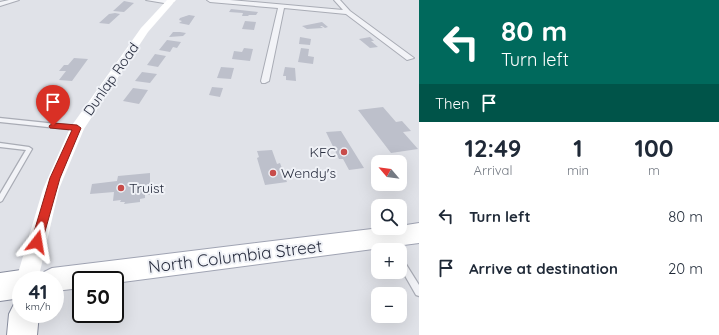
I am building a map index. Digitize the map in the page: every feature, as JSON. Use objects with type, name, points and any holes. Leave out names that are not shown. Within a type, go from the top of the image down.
[{"type":"highway","points":[[0,287],[12,285]]},
{"type":"highway","points":[[22,335],[23,323]]},
{"type":"main road","name":"Dunlap Road","points":[[29,271],[51,189],[77,128],[144,30],[171,1]]},
{"type":"main road","name":"North Columbia Street","points":[[393,243],[419,233]]},
{"type":"main road","name":"North Columbia Street","points":[[64,279],[371,246]]},
{"type":"street","points":[[0,4],[16,0]]},
{"type":"street","points":[[150,0],[171,1]]},
{"type":"street","points":[[210,0],[348,12]]},
{"type":"street","points":[[336,0],[348,12],[410,58]]},
{"type":"street","points":[[265,81],[281,7]]},
{"type":"lane","points":[[0,120],[77,128]]},
{"type":"lane","points":[[0,145],[29,148],[0,199]]},
{"type":"lane","points":[[407,272],[419,292]]},
{"type":"building","points":[[124,1],[134,3],[124,12],[113,11]]},
{"type":"building","points":[[231,9],[258,12],[256,15],[242,16],[243,13],[229,12]]},
{"type":"building","points":[[109,14],[120,14],[109,24],[99,23]]},
{"type":"building","points":[[189,15],[195,16],[189,25],[179,23],[182,21],[179,20],[180,18]]},
{"type":"building","points":[[245,21],[256,22],[254,30],[242,29]]},
{"type":"building","points":[[322,22],[328,27],[325,28],[320,26],[323,28],[307,29],[302,26]]},
{"type":"building","points":[[173,32],[186,33],[183,36],[169,37]]},
{"type":"building","points":[[300,37],[311,39],[310,45],[299,44]]},
{"type":"building","points":[[370,37],[374,41],[371,41],[378,47],[370,48],[359,39]]},
{"type":"building","points":[[167,40],[181,42],[177,48],[173,47],[170,52],[159,50]]},
{"type":"building","points":[[244,48],[253,49],[250,61],[232,59],[234,51],[242,52]]},
{"type":"building","points":[[301,48],[309,49],[308,56],[314,57],[313,64],[298,62]]},
{"type":"building","points":[[155,54],[166,56],[158,67],[147,65]]},
{"type":"building","points":[[74,58],[88,59],[72,81],[59,80],[66,71],[59,71],[64,65],[68,65]]},
{"type":"building","points":[[221,67],[234,68],[231,79],[217,78]]},
{"type":"building","points":[[285,67],[295,68],[296,81],[286,80],[286,76],[283,76]]},
{"type":"building","points":[[142,72],[157,74],[150,83],[135,81]]},
{"type":"building","points":[[212,87],[223,88],[220,97],[209,95]]},
{"type":"building","points":[[133,88],[148,90],[139,104],[123,101]]},
{"type":"building","points":[[383,107],[396,122],[402,121],[411,131],[403,132],[418,149],[391,153],[358,110]]},
{"type":"building","name":"KFC","points":[[341,131],[364,168],[349,170],[343,159],[339,159],[326,132]]},
{"type":"building","name":"Wendy's","points":[[272,150],[277,164],[280,163],[287,182],[265,185],[257,158],[259,157],[257,151]]},
{"type":"building","name":"Truist","points":[[150,173],[150,195],[145,195],[145,198],[140,199],[140,202],[124,204],[125,202],[120,202],[121,200],[113,201],[114,192],[90,194],[92,184],[117,181],[118,176]]},
{"type":"place","name":"KFC","points":[[344,152]]},
{"type":"place","name":"Wendy's","points":[[273,173]]},
{"type":"place","name":"Truist","points":[[121,188]]},
{"type":"route","points":[[37,242],[51,189],[77,128],[53,126]]}]
